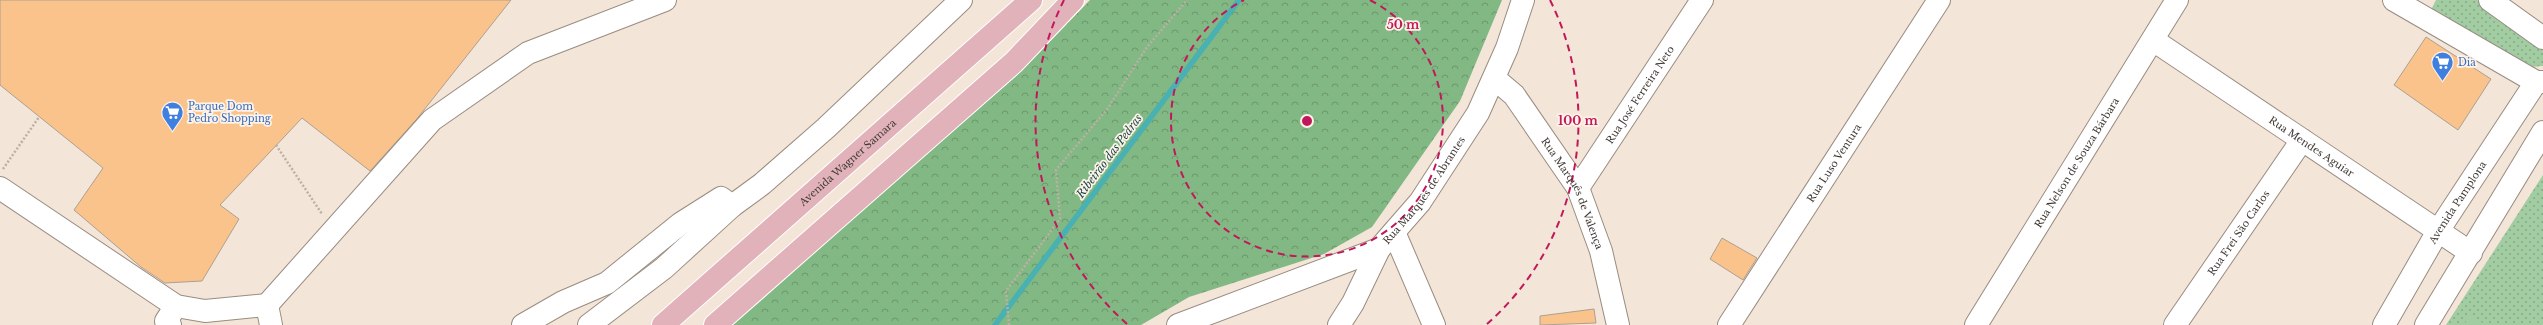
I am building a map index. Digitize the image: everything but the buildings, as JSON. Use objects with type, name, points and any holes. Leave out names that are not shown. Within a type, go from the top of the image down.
[{"type":"main road","name":"Avenida Wagner Samara","points":[[663,325],[1031,0]]},
{"type":"main road","points":[[715,325],[1014,62],[1073,0]]},
{"type":"street","points":[[2,189],[171,317],[205,311],[269,315],[334,230],[432,120],[528,53],[665,0]]},
{"type":"street","points":[[524,325],[563,302],[607,283],[680,224],[762,184],[826,128],[961,0]]},
{"type":"street","name":"Rua Marquês de Abrantes","points":[[1178,325],[1379,249],[1420,202],[1478,113],[1494,79],[1523,0]]},
{"type":"street","name":"Rua José Ferreira Neto","points":[[1578,188],[1702,0]]},
{"type":"street","name":"Rua Luso Ventura","points":[[1729,325],[1939,0]]},
{"type":"street","name":"Rua Nelson de Souza Bárbara","points":[[1976,325],[2178,0]]},
{"type":"street","points":[[2394,0],[2416,6],[2539,82]]},
{"type":"street","points":[[2490,0],[2543,38]]},
{"type":"street","name":"Rua Mendes Aguiar","points":[[2153,40],[2471,253]]},
{"type":"street","name":"Rua Marquês de Valença","points":[[1494,79],[1514,95],[1578,188],[1601,251],[1618,325]]},
{"type":"street","name":"Avenida Pamplona","points":[[2384,325],[2438,231],[2539,82]]},
{"type":"street","points":[[2426,325],[2543,132]]},
{"type":"street","name":"Rua Frei São Carlos","points":[[2175,325],[2302,140]]},
{"type":"street","points":[[589,325],[664,268],[726,202]]},
{"type":"street","points":[[1394,232],[1434,325]]},
{"type":"street","points":[[1339,325],[1353,303],[1379,249]]},
{"type":"street","points":[[205,311],[222,325]]},
{"type":"path","points":[[1009,325],[1006,291],[1060,219],[1056,170],[1108,108],[1147,47],[1187,0]]},
{"type":"path","points":[[2,189],[39,117]]},
{"type":"path","points":[[276,145],[334,230]]},
{"type":"green space","points":[[1090,0],[1502,0],[1460,101],[1372,227],[1324,254],[1189,297],[1141,325],[731,325],[1015,77]]},
{"type":"green space","points":[[2436,0],[2477,0],[2543,46],[2543,66],[2532,67],[2430,12]]},
{"type":"green space","points":[[2543,175],[2543,325],[2446,325]]},
{"type":"green space","points":[[2470,315],[2486,325],[2464,325]]},
{"type":"waterway","name":"Ribeirão das Pedras","points":[[995,325],[1239,0]]},
{"type":"place","name":"Dia","points":[[2443,82]]},
{"type":"place","name":"Parque Dom Pedro Shopping","points":[[173,132]]}]
